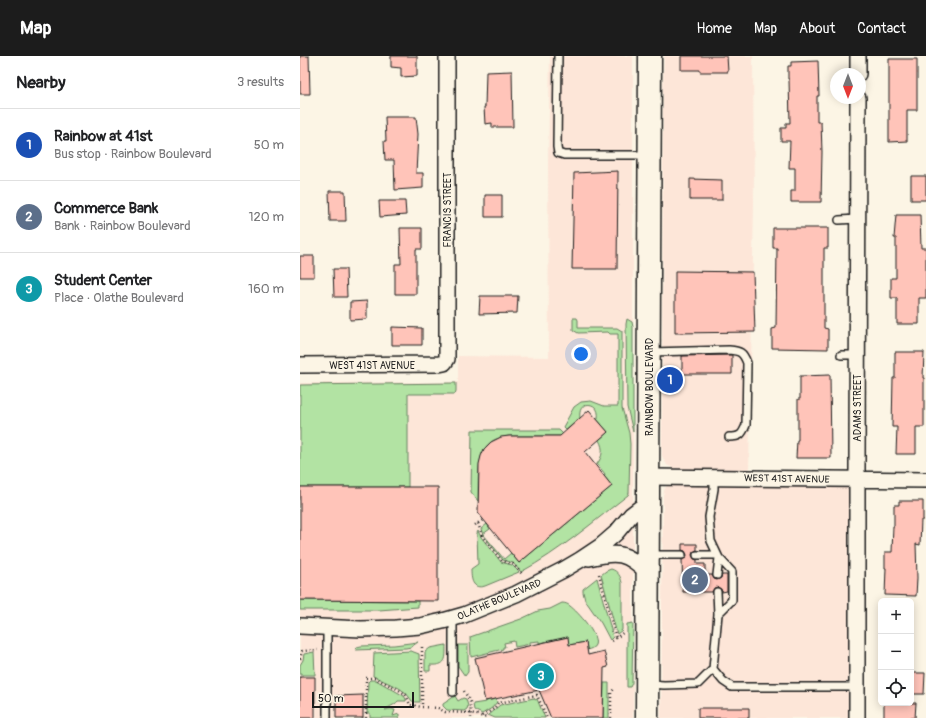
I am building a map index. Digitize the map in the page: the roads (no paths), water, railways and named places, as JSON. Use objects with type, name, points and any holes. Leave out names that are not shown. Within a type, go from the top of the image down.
[{"type":"main road","name":"RAINBOW BOULEVARD","points":[[647,718],[650,56]]},
{"type":"street","name":"FRANCIS STREET","points":[[444,363],[447,359],[447,56]]},
{"type":"street","points":[[858,56],[858,68]]},
{"type":"street","name":"ADAMS STREET","points":[[857,718],[858,104]]},
{"type":"street","name":"WEST 41ST AVENUE","points":[[300,365],[444,363]]},
{"type":"street","name":"WEST 41ST AVENUE","points":[[648,476],[926,480]]},
{"type":"street","name":"OLATHE BOULEVARD","points":[[300,626],[361,629],[420,626],[443,622],[516,594],[564,570],[601,546],[616,533],[631,515],[648,502]]},
{"type":"street","points":[[580,560],[602,554],[615,553],[626,556],[639,564],[648,564]]},
{"type":"lane","points":[[558,56],[558,153],[564,155],[650,155]]},
{"type":"lane","points":[[839,220],[858,219]]},
{"type":"lane","points":[[649,352],[729,350],[738,351],[744,356],[747,363],[746,425],[743,433],[737,437],[729,437]]},
{"type":"lane","points":[[841,355],[857,355]]},
{"type":"lane","points":[[714,477],[714,488],[709,517],[711,541],[718,557],[732,572],[732,600],[718,614]]},
{"type":"lane","points":[[648,564],[682,555]]},
{"type":"lane","points":[[697,555],[718,557]]},
{"type":"lane","points":[[717,575],[718,557]]},
{"type":"lane","points":[[647,683],[664,685],[698,684],[713,669],[718,614],[717,592]]},
{"type":"lane","points":[[453,618],[454,692]]},
{"type":"lane","points":[[327,627],[327,718]]},
{"type":"lane","points":[[713,669],[723,681],[732,687],[857,687]]},
{"type":"place","name":"Rainbow at 41st","points":[[670,380]]},
{"type":"place","name":"Commerce Bank","points":[[695,580]]},
{"type":"place","name":"Student Center","points":[[541,676]]}]
